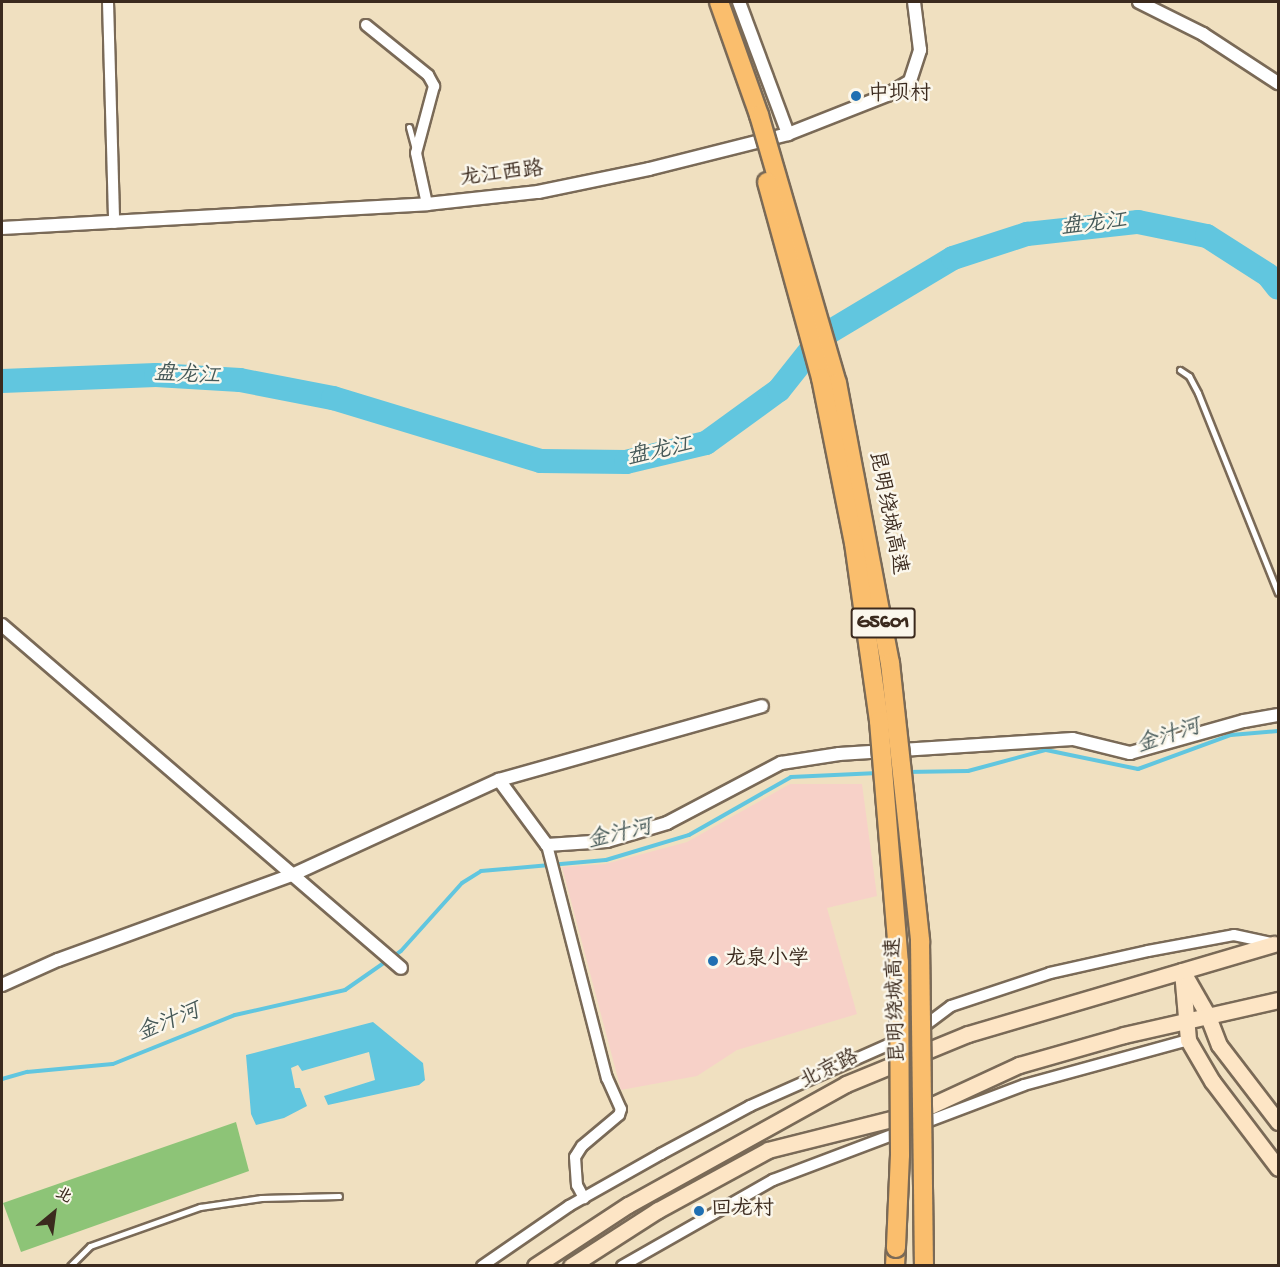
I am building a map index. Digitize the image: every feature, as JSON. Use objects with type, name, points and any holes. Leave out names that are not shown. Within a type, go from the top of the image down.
[{"type":"highway","name":"昆明绕城高速","points":[[705,2],[726,49],[756,146],[821,378],[854,543],[879,722],[899,962],[900,1155],[896,1257]]},
{"type":"highway","name":"昆明绕城高速","points":[[719,2],[773,160],[837,383],[890,663],[920,941],[924,1265]]},
{"type":"main road","name":"北京路","points":[[535,1266],[628,1205],[846,1084],[968,1034],[1276,945]]},
{"type":"main road","points":[[1182,971],[1207,1014],[1219,1045],[1278,1122]]},
{"type":"main road","points":[[1182,971],[1184,1020],[1188,1040],[1212,1081],[1278,1168]]},
{"type":"main road","points":[[571,1266],[658,1210],[768,1150],[915,1113],[1019,1065],[1207,1014],[1278,1000]]},
{"type":"street","points":[[108,2],[114,223]]},
{"type":"street","points":[[739,2],[788,134]]},
{"type":"street","name":"龙江西路","points":[[2,228],[427,204],[538,192],[788,134],[887,95],[910,81],[920,50],[914,2]]},
{"type":"street","points":[[1139,2],[1203,34],[1278,83]]},
{"type":"street","points":[[366,25],[428,75],[434,86],[416,153],[427,204]]},
{"type":"street","points":[[2,626],[401,968]]},
{"type":"street","points":[[2,985],[57,960],[292,874],[499,780],[762,706]]},
{"type":"street","points":[[547,845],[608,842],[667,823],[781,763],[839,754],[1073,739],[1130,753],[1244,721],[1278,715]]},
{"type":"street","points":[[499,780],[547,845],[563,919],[607,1078],[621,1109],[619,1115],[588,1140],[575,1157],[577,1185],[584,1198]]},
{"type":"street","points":[[482,1266],[584,1198],[750,1106],[915,1033],[951,1006],[1050,973],[1148,951],[1234,935],[1276,945]]},
{"type":"street","points":[[622,1266],[773,1180],[1024,1085],[1188,1040]]},
{"type":"lane","points":[[409,127],[416,153]]},
{"type":"lane","points":[[1180,370],[1189,376],[1198,393],[1278,593]]},
{"type":"lane","points":[[70,1266],[90,1246],[200,1207],[261,1197],[339,1196]]},
{"type":"shaded area","name":"龙泉小学","points":[[790,784],[862,784],[877,896],[827,908],[857,1014],[737,1050],[697,1076],[621,1090],[562,867],[605,864],[687,842]]},
{"type":"green space","points":[[236,1122],[249,1171],[21,1252],[3,1203]]},
{"type":"water","points":[[373,1022],[423,1063],[425,1080],[419,1085],[328,1105],[324,1096],[375,1080],[369,1052],[302,1071],[298,1065],[291,1068],[295,1088],[300,1088],[307,1106],[284,1118],[256,1125],[251,1114],[246,1055]]},
{"type":"waterway","name":"盘龙江","points":[[2,381],[156,375],[240,380],[333,398],[541,461],[626,462],[706,443],[779,390],[821,337],[953,258],[1027,234],[1138,222],[1207,236],[1268,275],[1278,288]]},
{"type":"waterway","name":"金汁河","points":[[906,772],[968,771],[1046,750],[1138,769],[1231,735],[1278,731]]},
{"type":"waterway","name":"金汁河","points":[[2,1079],[27,1072],[113,1064],[235,1015],[345,990],[401,951],[462,883],[481,871],[606,860],[689,835],[791,777],[878,773]]},
{"type":"place","name":"中坝村","points":[[856,96]]},
{"type":"place","name":"龙泉小学","points":[[713,961]]},
{"type":"place","name":"回龙村","points":[[699,1211]]}]
